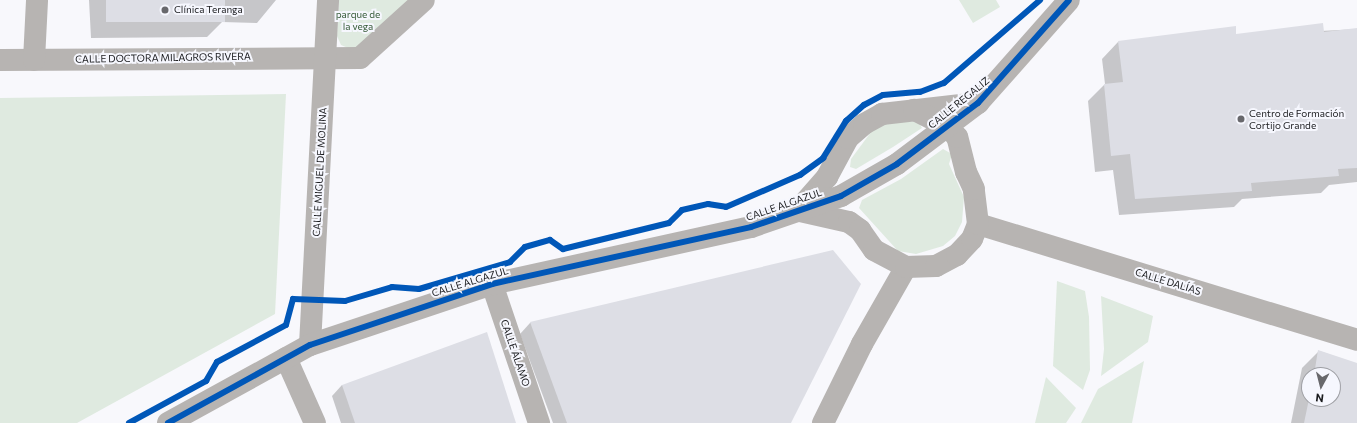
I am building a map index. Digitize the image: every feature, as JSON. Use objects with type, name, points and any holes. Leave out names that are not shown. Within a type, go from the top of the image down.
[{"type":"street","points":[[34,60],[37,0]]},
{"type":"street","name":"CALLE MIGUEL DE MOLINA","points":[[310,345],[327,57],[328,0]]},
{"type":"street","name":"CALLE DOCTORA MILAGROS RIVERA","points":[[0,60],[360,58],[424,0]]},
{"type":"street","name":"CALLE REGALIZ","points":[[841,196],[897,164],[948,127],[978,102],[1069,0]]},
{"type":"street","points":[[797,211],[814,196],[834,165],[848,138],[864,124],[882,114],[978,102],[961,154]]},
{"type":"street","points":[[834,165],[834,181],[841,196],[860,230],[874,250],[906,267],[936,266],[957,256],[972,239],[978,224],[974,189],[961,154],[957,137],[948,127],[914,110]]},
{"type":"street","name":"CALLE ALGAZUL","points":[[168,423],[310,345],[492,284],[752,227],[841,196]]},
{"type":"street","points":[[797,211],[832,216],[860,230]]},
{"type":"street","name":"CALLE DALÍAS","points":[[978,224],[1357,340]]},
{"type":"street","points":[[823,423],[862,344],[906,267]]},
{"type":"street","name":"CALLE ÁLAMO","points":[[492,284],[539,423]]},
{"type":"street","points":[[286,358],[315,423]]},
{"type":"green space","name":"parque de la vega","points":[[339,0],[412,0],[355,51],[341,45],[337,36]]},
{"type":"green space","points":[[959,0],[996,0],[1000,7],[973,23]]},
{"type":"green space","points":[[286,94],[275,314],[77,423],[0,423],[0,98]]},
{"type":"green space","points":[[918,121],[922,128],[856,169],[850,167],[851,159],[871,132],[885,123]]},
{"type":"green space","points":[[943,149],[952,154],[949,164],[964,197],[962,222],[955,236],[943,246],[916,254],[898,251],[859,208],[862,200],[901,179]]},
{"type":"green space","points":[[1057,281],[1085,291],[1089,317],[1090,370],[1083,390],[1053,366]]},
{"type":"green space","points":[[1101,296],[1153,316],[1148,342],[1101,376],[1104,349]]},
{"type":"green space","points":[[1144,361],[1132,423],[1081,423],[1098,389]]},
{"type":"green space","points":[[1046,377],[1076,408],[1066,423],[1035,423]]},
{"type":"building","name":"Clínica Teranga","points":[[106,0],[225,0],[225,22],[106,22]]},
{"type":"building","name":"Centro de Formación Cortijo Grande","points":[[1323,23],[1324,32],[1357,28],[1357,168],[1338,169],[1339,176],[1251,183],[1252,191],[1135,199],[1130,154],[1111,156],[1104,84],[1123,82],[1118,41],[1236,26],[1236,34]]},
{"type":"building","points":[[833,250],[861,284],[791,423],[567,423],[530,322]]},
{"type":"building","points":[[487,332],[516,423],[355,423],[342,385]]},
{"type":"building","points":[[1318,350],[1357,363],[1357,423],[1304,423],[1307,407],[1341,407],[1341,367],[1315,367]]},
{"type":"cycle path","points":[[129,423],[206,381],[217,362],[286,325],[293,299],[345,301],[392,287],[419,289],[510,262],[525,247],[550,240],[563,249],[669,223],[682,210],[708,204],[726,207],[800,175],[823,158],[846,121],[864,105],[883,95],[920,92],[944,83],[1040,0]]},
{"type":"cycle path","points":[[168,423],[310,345],[492,284],[751,227],[841,196],[897,164],[978,103],[1069,0]]},
{"type":"place","name":"Clínica Teranga","points":[[165,10]]},
{"type":"place","name":"Centro de Formación Cortijo Grande","points":[[1241,119]]}]
